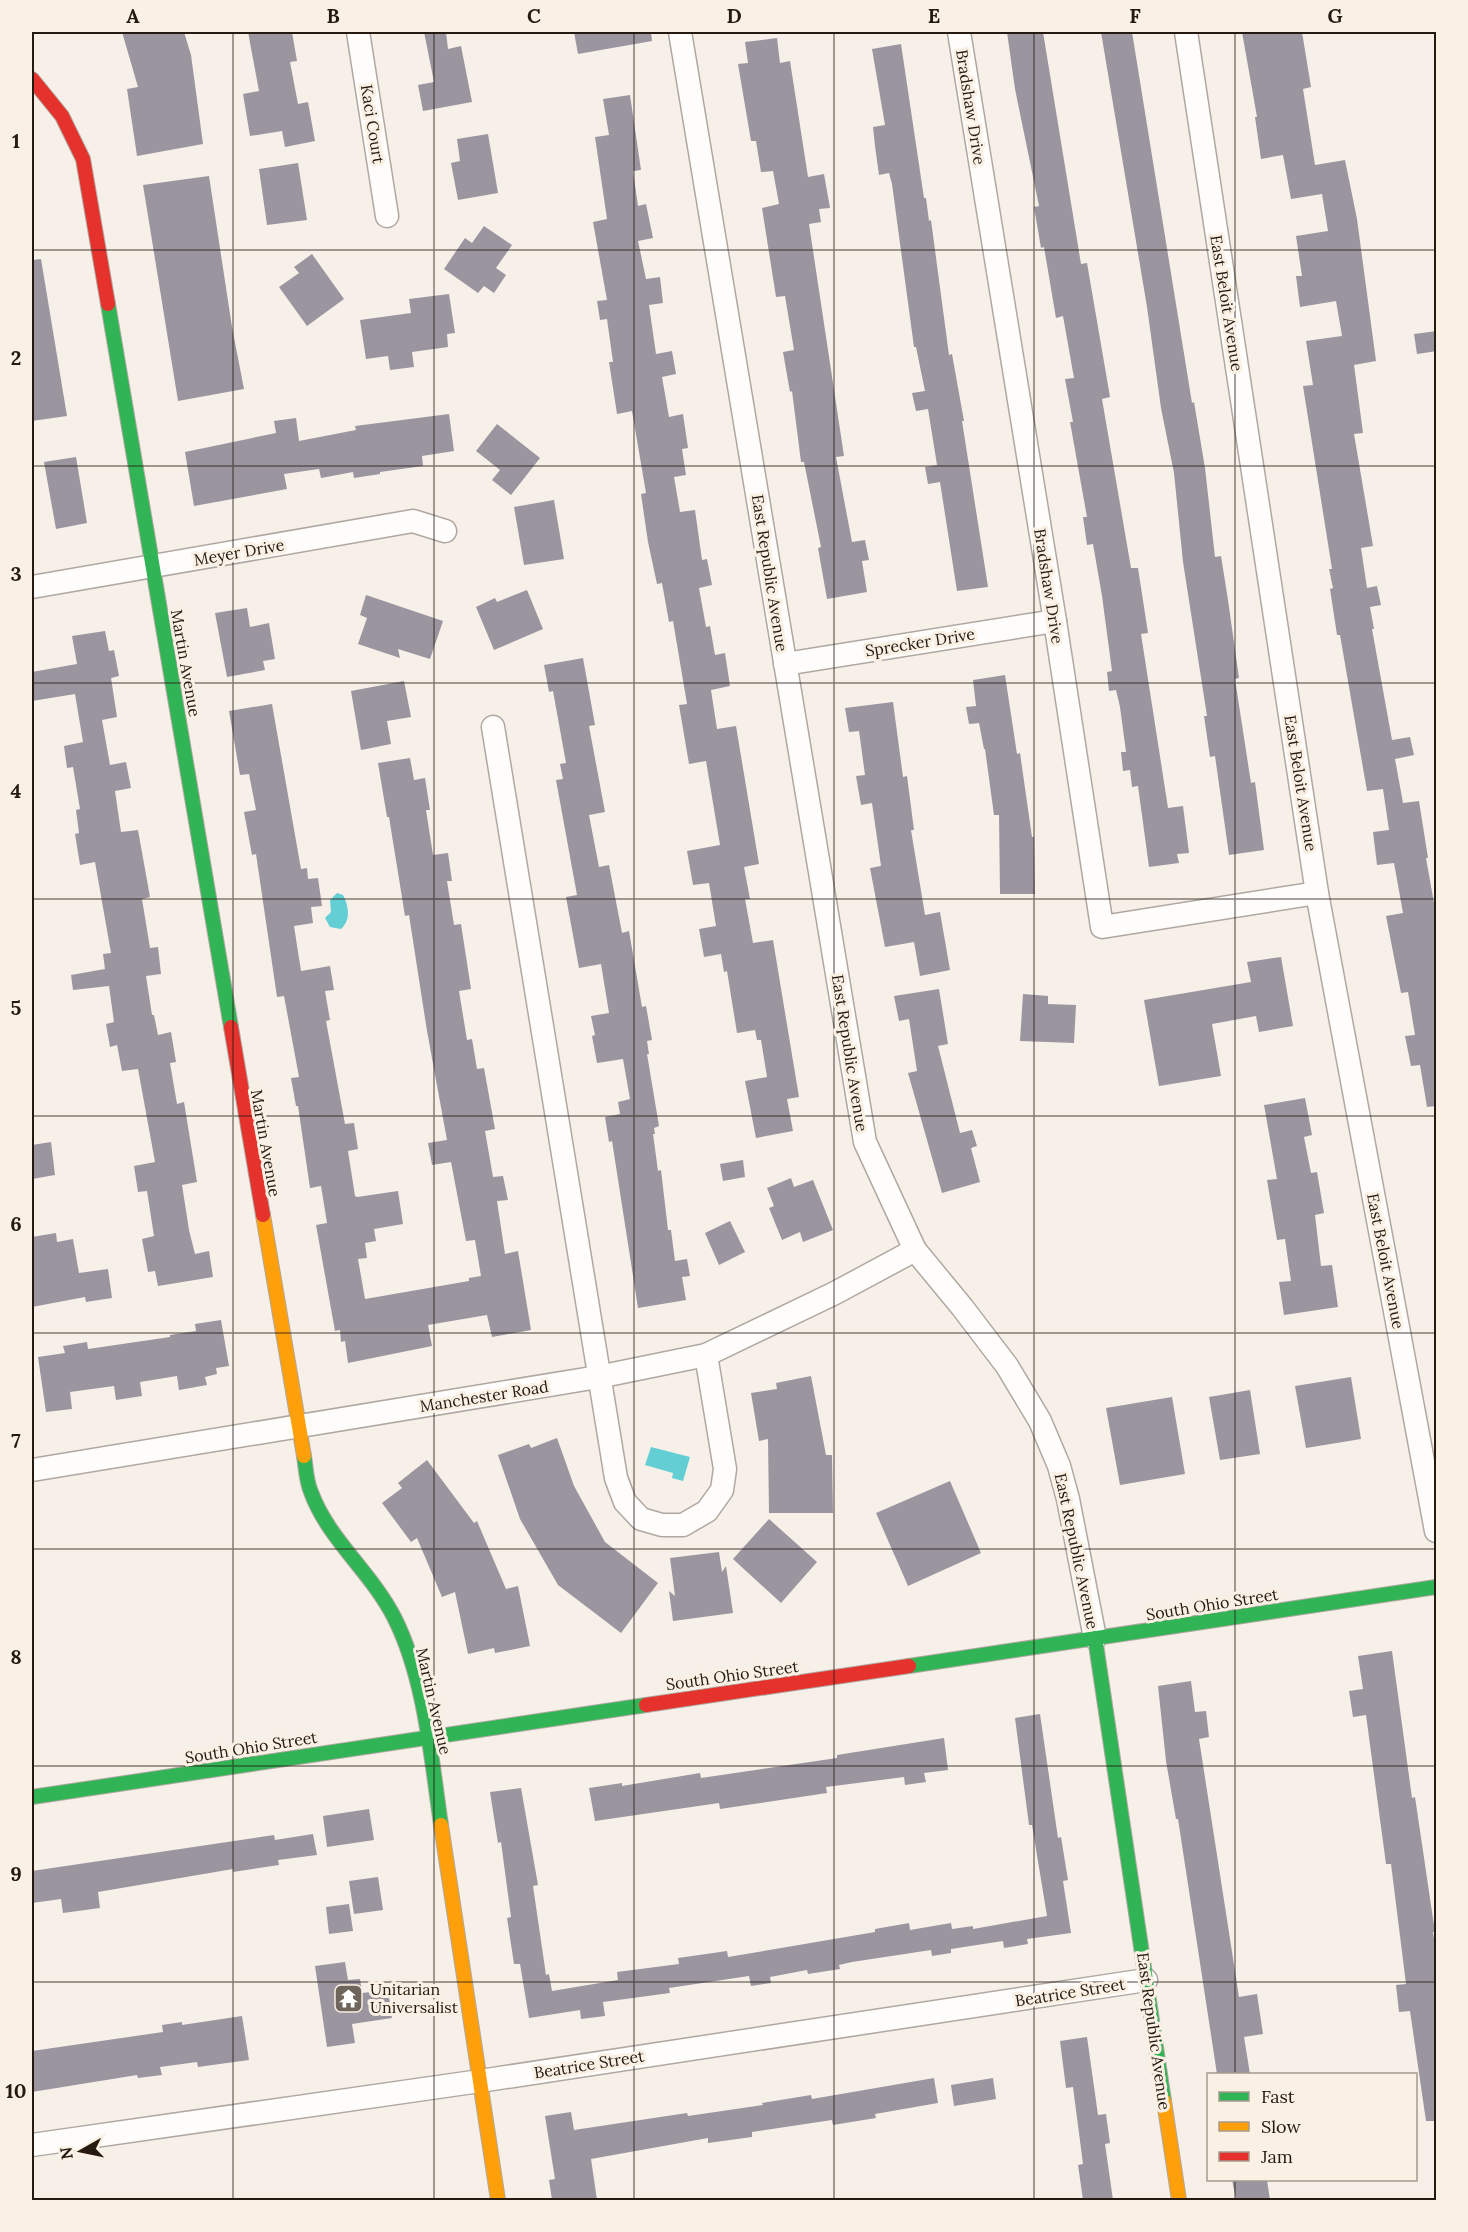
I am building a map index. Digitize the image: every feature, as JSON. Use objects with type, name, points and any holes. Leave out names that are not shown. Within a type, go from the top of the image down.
[{"type":"street","name":"Kaci Court","points":[[358,32],[387,216]]},
{"type":"street","name":"East Republic Avenue","points":[[680,32],[865,1142],[915,1250],[1006,1366],[1040,1421],[1059,1466],[1068,1499],[1095,1638],[1179,2200]]},
{"type":"street","name":"Bradshaw Drive","points":[[958,32],[1055,621],[1102,927],[1317,892]]},
{"type":"street","name":"East Beloit Avenue","points":[[1186,32],[1317,892],[1437,1531]]},
{"type":"street","name":"Martin Avenue","points":[[32,79],[55,104],[73,132],[83,159],[309,1491],[325,1520],[371,1580],[394,1617],[413,1666],[428,1737],[498,2200]]},
{"type":"street","name":"Meyer Drive","points":[[32,587],[413,521],[445,531]]},
{"type":"street","name":"Sprecker Drive","points":[[785,664],[1055,621]]},
{"type":"street","points":[[494,727],[616,1478],[625,1502],[641,1518],[662,1526],[683,1525],[707,1511],[722,1490],[725,1469],[706,1355]]},
{"type":"street","name":"Manchester Road","points":[[32,1470],[598,1377],[706,1355],[835,1293],[915,1250]]},
{"type":"street","name":"South Ohio Street","points":[[32,1797],[1437,1587]]},
{"type":"street","name":"Beatrice Street","points":[[32,2145],[480,2081],[1146,1980]]},
{"type":"water","points":[[337,893],[343,895],[348,909],[348,917],[341,929],[330,927],[325,918],[331,912],[330,900]]},
{"type":"water","points":[[651,1447],[690,1457],[683,1481],[672,1478],[673,1473],[645,1465]]},
{"type":"building","points":[[122,32],[184,32],[191,55],[203,144],[137,156],[127,89],[138,87]]},
{"type":"building","points":[[248,32],[292,32],[297,61],[290,62],[298,104],[308,102],[315,141],[285,147],[282,131],[250,136],[243,94],[259,91]]},
{"type":"building","points":[[424,32],[446,32],[448,49],[461,46],[472,102],[423,111],[418,85],[434,82]]},
{"type":"building","points":[[574,32],[651,32],[652,41],[578,54]]},
{"type":"building","points":[[1007,32],[1043,32],[1081,264],[1087,263],[1110,397],[1102,399],[1131,568],[1138,568],[1148,633],[1141,634],[1168,808],[1183,806],[1189,853],[1177,854],[1179,863],[1149,867],[1138,786],[1132,787],[1130,770],[1123,771],[1121,752],[1126,752],[1120,707],[1116,690],[1109,691],[1107,672],[1112,671],[1102,596],[1093,544],[1087,545],[1083,517],[1087,517],[1070,422],[1073,422],[1065,379],[1074,378],[1063,316],[1056,318],[1044,247],[1041,248],[1034,207],[1039,206],[1015,89]]},
{"type":"building","points":[[1101,32],[1132,32],[1192,403],[1194,402],[1205,468],[1215,557],[1221,556],[1239,678],[1235,679],[1251,783],[1255,782],[1264,850],[1229,855],[1215,756],[1210,757],[1204,716],[1207,716],[1183,562],[1174,473],[1161,408],[1147,307]]},
{"type":"building","points":[[1242,32],[1302,32],[1311,87],[1303,89],[1315,165],[1345,160],[1357,219],[1376,361],[1354,365],[1363,433],[1354,434],[1373,546],[1361,548],[1367,588],[1377,586],[1381,605],[1370,607],[1392,740],[1410,737],[1414,755],[1395,759],[1403,803],[1419,801],[1437,920],[1437,1106],[1427,1107],[1420,1065],[1411,1066],[1405,1036],[1415,1035],[1408,992],[1401,993],[1386,916],[1403,913],[1394,863],[1377,865],[1373,832],[1389,830],[1383,789],[1367,791],[1340,635],[1337,635],[1330,589],[1333,588],[1329,569],[1332,569],[1303,386],[1313,385],[1306,341],[1342,336],[1336,301],[1300,307],[1296,276],[1302,276],[1296,236],[1328,231],[1322,194],[1291,199],[1283,155],[1261,159],[1255,117],[1257,117]]},
{"type":"building","points":[[777,38],[780,63],[790,61],[808,177],[824,174],[830,208],[819,209],[821,222],[809,224],[844,456],[836,457],[852,542],[865,540],[869,560],[862,561],[867,592],[827,599],[818,548],[821,547],[804,462],[801,462],[792,391],[790,392],[783,352],[794,350],[785,296],[776,297],[762,208],[779,204],[773,171],[761,172],[756,141],[751,141],[738,64],[748,63],[745,42]]},
{"type":"building","points":[[901,44],[924,198],[926,198],[929,221],[931,220],[949,355],[952,354],[964,421],[962,421],[988,587],[957,591],[940,482],[928,484],[925,467],[937,465],[928,409],[916,411],[912,393],[925,391],[916,347],[914,347],[892,184],[889,173],[879,175],[873,127],[885,125],[872,49]]},
{"type":"building","points":[[630,95],[641,170],[633,171],[638,206],[646,204],[653,238],[638,241],[646,279],[660,277],[663,303],[649,305],[656,354],[672,351],[676,374],[662,377],[669,417],[683,414],[688,448],[682,449],[686,475],[674,477],[680,512],[695,510],[702,560],[707,559],[712,585],[699,588],[706,627],[710,626],[715,655],[725,653],[730,686],[711,690],[717,729],[736,726],[759,864],[744,867],[750,899],[745,899],[753,943],[773,940],[799,1097],[787,1099],[793,1131],[756,1138],[745,1081],[767,1077],[761,1040],[757,1040],[755,1030],[737,1033],[727,971],[724,972],[721,954],[704,957],[699,929],[716,926],[709,883],[693,885],[687,851],[720,845],[706,761],[689,764],[679,705],[687,704],[673,621],[669,622],[662,583],[657,584],[648,542],[641,494],[646,493],[632,411],[617,414],[609,362],[613,362],[607,319],[600,320],[597,301],[607,300],[593,222],[607,219],[595,137],[609,135],[603,99]]},
{"type":"building","points":[[488,134],[498,193],[458,200],[451,163],[460,161],[457,139]]},
{"type":"building","points":[[298,163],[307,220],[267,225],[259,169]]},
{"type":"building","points":[[209,176],[244,389],[178,401],[143,185]]},
{"type":"building","points":[[484,226],[512,245],[496,268],[506,275],[494,293],[484,286],[478,293],[444,269],[465,238],[472,243]]},
{"type":"building","points":[[312,254],[344,299],[307,326],[279,287],[299,273],[294,267]]},
{"type":"building","points":[[41,259],[67,416],[32,421],[32,260]]},
{"type":"building","points":[[449,294],[455,333],[447,334],[448,347],[412,352],[414,367],[390,370],[388,356],[366,359],[360,320],[411,313],[409,299]]},
{"type":"building","points":[[1437,331],[1437,351],[1417,354],[1414,334]]},
{"type":"building","points":[[449,414],[454,451],[422,456],[423,466],[354,478],[353,472],[321,478],[319,469],[284,474],[287,489],[194,506],[185,452],[276,433],[274,421],[296,418],[299,441],[356,430],[355,426]]},
{"type":"building","points":[[497,424],[540,458],[511,495],[492,480],[500,470],[476,451]]},
{"type":"building","points":[[76,457],[87,523],[56,529],[44,462]]},
{"type":"building","points":[[554,500],[564,559],[524,565],[514,507]]},
{"type":"building","points":[[527,590],[543,629],[494,650],[476,607],[495,598],[497,602]]},
{"type":"building","points":[[366,595],[443,621],[430,659],[398,649],[400,658],[358,644],[367,618],[360,615]]},
{"type":"building","points":[[247,608],[250,627],[269,623],[275,659],[263,661],[265,670],[227,677],[215,613]]},
{"type":"building","points":[[105,631],[109,651],[114,650],[119,676],[111,678],[117,717],[102,720],[110,765],[126,762],[131,788],[115,791],[121,832],[138,830],[150,897],[142,899],[150,948],[158,947],[161,974],[146,976],[152,1015],[154,1015],[158,1035],[171,1032],[176,1062],[170,1063],[177,1104],[184,1102],[197,1182],[182,1185],[189,1230],[195,1254],[209,1251],[213,1277],[158,1286],[155,1271],[148,1272],[142,1239],[154,1236],[147,1191],[138,1192],[134,1166],[155,1162],[138,1069],[122,1071],[117,1045],[110,1047],[106,1024],[114,1022],[109,986],[73,990],[71,975],[105,969],[103,954],[111,953],[95,862],[80,865],[75,834],[79,833],[76,810],[80,809],[73,767],[67,768],[64,746],[83,742],[75,694],[32,701],[32,672],[77,664],[72,636]]},
{"type":"building","points":[[583,658],[595,725],[589,726],[605,812],[589,815],[599,867],[609,865],[622,933],[629,931],[642,1007],[646,1006],[652,1040],[647,1041],[649,1054],[647,1054],[659,1126],[654,1128],[655,1134],[653,1134],[658,1171],[661,1170],[668,1230],[671,1230],[675,1261],[687,1259],[690,1276],[682,1277],[686,1300],[638,1308],[612,1141],[609,1142],[605,1117],[620,1114],[618,1102],[630,1099],[623,1059],[597,1063],[591,1016],[609,1013],[601,964],[579,968],[566,897],[577,895],[556,780],[563,779],[560,764],[566,763],[553,691],[549,692],[544,665]]},
{"type":"building","points":[[1005,675],[1017,754],[1020,753],[1032,837],[1034,837],[1035,894],[1000,894],[999,815],[994,815],[979,723],[969,724],[966,707],[976,706],[973,680]]},
{"type":"building","points":[[404,681],[411,717],[387,721],[391,744],[361,750],[351,691]]},
{"type":"building","points":[[893,702],[903,777],[907,776],[914,830],[911,830],[925,915],[940,912],[950,970],[920,976],[914,942],[885,947],[870,868],[881,866],[872,803],[861,805],[856,776],[865,775],[859,731],[849,732],[845,708]]},
{"type":"building","points":[[272,704],[301,869],[307,868],[308,879],[318,878],[322,906],[311,907],[313,923],[294,926],[301,971],[330,966],[334,990],[325,991],[330,1020],[326,1021],[345,1124],[354,1123],[358,1149],[348,1151],[355,1196],[398,1191],[403,1224],[374,1229],[376,1241],[365,1243],[367,1258],[358,1259],[365,1299],[469,1281],[469,1278],[481,1276],[475,1240],[466,1241],[451,1162],[432,1165],[428,1143],[447,1140],[409,915],[405,916],[378,763],[410,758],[414,780],[425,778],[430,810],[426,810],[433,855],[448,853],[452,881],[447,881],[454,925],[461,924],[471,989],[459,991],[467,1040],[472,1039],[477,1069],[484,1068],[495,1129],[485,1131],[493,1177],[503,1176],[508,1200],[497,1201],[505,1254],[518,1251],[531,1330],[492,1337],[487,1315],[428,1325],[432,1346],[348,1363],[345,1341],[341,1342],[340,1330],[335,1331],[316,1225],[327,1223],[321,1186],[310,1188],[298,1106],[296,1106],[291,1078],[299,1077],[284,996],[277,997],[256,854],[252,855],[244,812],[256,810],[249,774],[240,775],[229,711]]},
{"type":"building","points":[[1281,957],[1293,1026],[1259,1032],[1256,1016],[1212,1024],[1221,1076],[1159,1086],[1144,1000],[1251,982],[1247,962]]},
{"type":"building","points":[[939,989],[948,1044],[938,1046],[960,1133],[972,1130],[977,1146],[971,1148],[980,1182],[942,1193],[908,1073],[917,1071],[909,1019],[899,1021],[894,996]]},
{"type":"building","points":[[1023,994],[1048,996],[1048,1004],[1076,1005],[1074,1043],[1020,1041]]},
{"type":"building","points":[[1305,1098],[1312,1135],[1304,1137],[1311,1173],[1317,1172],[1324,1213],[1315,1215],[1321,1266],[1332,1265],[1338,1307],[1284,1315],[1279,1282],[1291,1281],[1285,1239],[1277,1240],[1267,1180],[1277,1179],[1264,1105]]},
{"type":"building","points":[[51,1142],[55,1175],[32,1179],[32,1145]]},
{"type":"building","points":[[743,1160],[745,1177],[723,1181],[720,1164]]},
{"type":"building","points":[[791,1178],[794,1187],[813,1180],[833,1230],[803,1242],[800,1232],[782,1240],[769,1208],[774,1206],[767,1188]]},
{"type":"building","points":[[730,1221],[745,1252],[719,1265],[705,1233]]},
{"type":"building","points":[[56,1233],[57,1242],[73,1239],[79,1273],[108,1269],[112,1298],[86,1302],[85,1297],[32,1307],[32,1237]]},
{"type":"building","points":[[221,1320],[229,1366],[216,1368],[217,1374],[205,1377],[207,1385],[179,1390],[177,1376],[140,1382],[142,1396],[116,1400],[114,1386],[70,1392],[72,1409],[46,1412],[38,1357],[65,1353],[63,1346],[87,1342],[88,1349],[170,1337],[170,1335],[196,1331],[195,1324]]},
{"type":"building","points":[[811,1376],[826,1455],[832,1455],[833,1513],[769,1513],[768,1439],[759,1441],[751,1393],[777,1389],[776,1383]]},
{"type":"building","points":[[1351,1377],[1361,1439],[1306,1448],[1295,1386]]},
{"type":"building","points":[[1250,1390],[1260,1454],[1220,1460],[1209,1397]]},
{"type":"building","points":[[1172,1397],[1185,1474],[1120,1485],[1106,1408]]},
{"type":"building","points":[[557,1438],[574,1486],[605,1542],[658,1583],[621,1633],[558,1585],[520,1519],[498,1455],[529,1444],[531,1448]]},
{"type":"building","points":[[427,1460],[474,1523],[477,1521],[506,1589],[518,1586],[530,1646],[495,1653],[494,1648],[468,1654],[455,1592],[442,1597],[417,1538],[411,1542],[382,1503],[402,1488],[398,1483]]},
{"type":"building","points":[[950,1481],[981,1553],[908,1586],[876,1513]]},
{"type":"building","points":[[769,1519],[817,1562],[781,1603],[733,1559]]},
{"type":"building","points":[[719,1552],[722,1572],[726,1566],[733,1613],[673,1621],[669,1591],[675,1596],[670,1558]]},
{"type":"building","points":[[1392,1651],[1412,1798],[1415,1797],[1435,1932],[1433,1932],[1437,1960],[1437,2121],[1426,2121],[1410,2011],[1399,2012],[1396,1985],[1406,1984],[1391,1864],[1386,1864],[1366,1715],[1353,1717],[1349,1691],[1363,1689],[1358,1656]]},
{"type":"building","points":[[1191,1681],[1195,1712],[1206,1711],[1209,1737],[1199,1739],[1239,1997],[1257,1994],[1263,2034],[1244,2037],[1250,2073],[1217,2073],[1178,1819],[1176,1819],[1166,1761],[1158,1686]]},
{"type":"building","points":[[1040,1714],[1058,1838],[1061,1837],[1068,1880],[1063,1881],[1071,1933],[1027,1939],[1028,1944],[1004,1948],[1003,1941],[951,1949],[951,1953],[932,1956],[931,1950],[852,1962],[839,1965],[840,1969],[808,1974],[807,1970],[770,1977],[771,1983],[751,1986],[749,1976],[669,1988],[670,1993],[603,2002],[605,2016],[581,2019],[580,2010],[529,2018],[520,1964],[514,1964],[507,1918],[511,1917],[501,1842],[498,1843],[490,1792],[521,1788],[538,1885],[533,1886],[546,1975],[549,1974],[552,1991],[618,1980],[617,1972],[679,1964],[678,1958],[727,1951],[728,1957],[875,1932],[875,1929],[909,1923],[910,1930],[951,1923],[952,1929],[973,1926],[973,1929],[1047,1916],[1032,1825],[1029,1825],[1015,1718]]},
{"type":"building","points":[[944,1738],[948,1770],[924,1773],[926,1782],[905,1785],[904,1777],[826,1787],[827,1793],[720,1809],[719,1803],[595,1821],[589,1788],[622,1783],[622,1786],[700,1773],[701,1778],[837,1758],[837,1755]]},
{"type":"building","points":[[369,1809],[374,1840],[327,1847],[323,1816]]},
{"type":"building","points":[[313,1834],[317,1855],[278,1860],[279,1865],[233,1872],[233,1869],[98,1892],[100,1908],[63,1913],[61,1899],[32,1903],[32,1871],[274,1835],[275,1840]]},
{"type":"building","points":[[378,1877],[383,1910],[354,1914],[349,1881]]},
{"type":"building","points":[[349,1904],[353,1931],[329,1934],[326,1907]]},
{"type":"building","points":[[345,1962],[348,1980],[360,1979],[362,1993],[388,1990],[392,2018],[352,2024],[355,2043],[327,2047],[315,1966]]},
{"type":"building","points":[[242,2016],[249,2060],[198,2067],[197,2062],[160,2067],[162,2075],[138,2078],[137,2075],[32,2092],[32,2051],[163,2032],[162,2025],[182,2022],[182,2025]]},
{"type":"building","points":[[1087,2037],[1098,2115],[1106,2114],[1110,2143],[1105,2144],[1113,2200],[1083,2200],[1078,2165],[1083,2164],[1073,2087],[1066,2088],[1060,2041]]},
{"type":"building","points":[[934,2078],[938,2103],[875,2114],[876,2118],[833,2125],[832,2120],[752,2132],[752,2137],[708,2143],[708,2138],[591,2159],[597,2200],[552,2200],[549,2180],[555,2179],[545,2116],[571,2112],[574,2130],[687,2113],[688,2116],[763,2105],[762,2103],[811,2095],[812,2099]]},
{"type":"building","points":[[993,2078],[996,2099],[954,2106],[951,2085]]},
{"type":"building","points":[[1232,2181],[1267,2181],[1270,2200],[1236,2200]]},
{"type":"traffic: fast","points":[[108,304],[231,1027]]},
{"type":"traffic: fast","points":[[304,1456],[308,1483],[319,1509],[328,1525],[385,1601],[405,1641],[420,1692],[441,1825]]},
{"type":"traffic: fast","points":[[909,1666],[1436,1587]]},
{"type":"traffic: fast","points":[[1095,1638],[1164,2101]]},
{"type":"traffic: fast","points":[[32,1797],[646,1705]]},
{"type":"traffic: slow","points":[[263,1215],[304,1456]]},
{"type":"traffic: slow","points":[[441,1825],[498,2200]]},
{"type":"traffic: slow","points":[[1164,2101],[1179,2200]]},
{"type":"traffic: jam","points":[[32,79],[62,116],[83,159],[108,304]]},
{"type":"traffic: jam","points":[[231,1027],[263,1215]]},
{"type":"traffic: jam","points":[[646,1705],[909,1666]]},
{"type":"place","name":"Unitarian Universalist","points":[[349,1998]]}]
